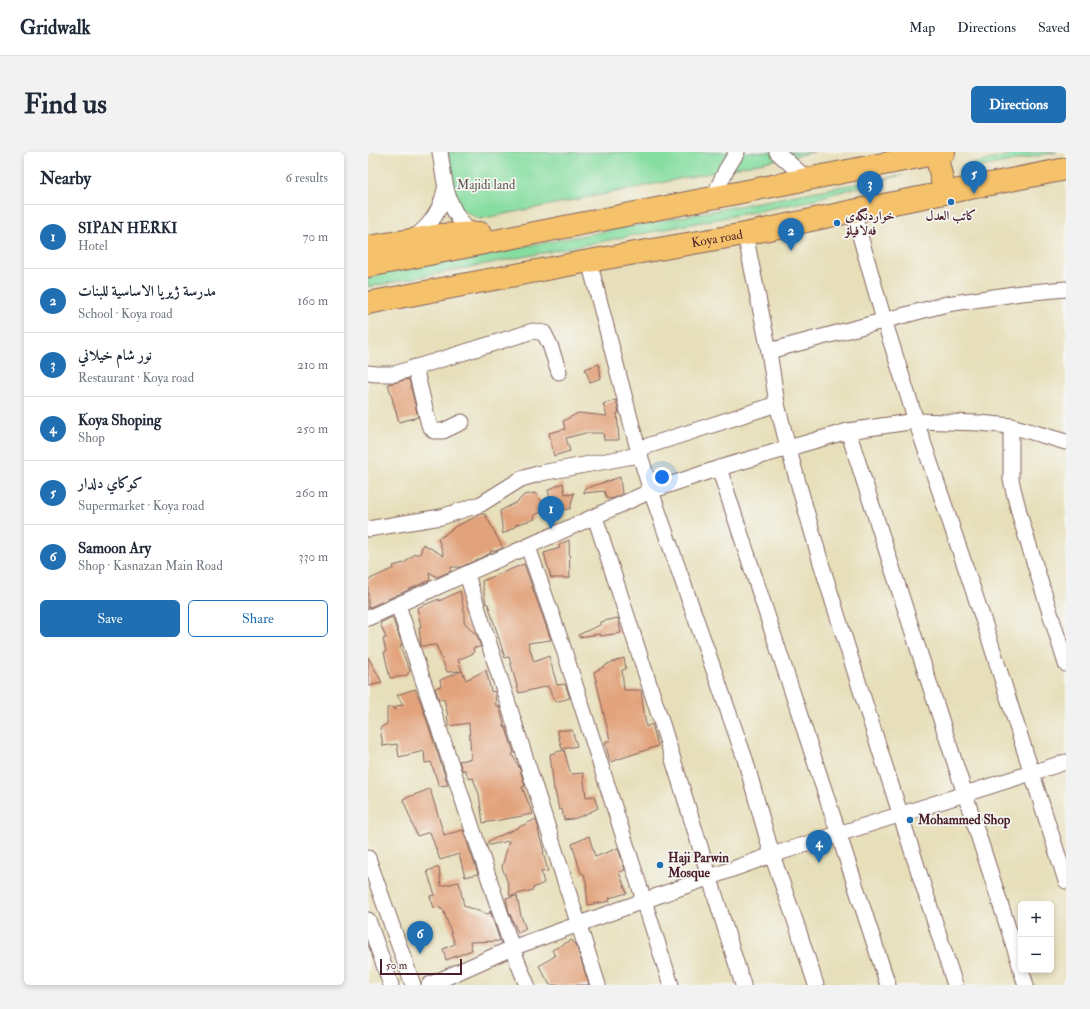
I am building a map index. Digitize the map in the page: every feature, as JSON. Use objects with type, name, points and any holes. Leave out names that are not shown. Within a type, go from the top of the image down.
[{"type":"highway","points":[[368,266],[940,153],[944,193]]},
{"type":"highway","name":"Koya road","points":[[368,303],[589,261],[745,234],[1066,169]]},
{"type":"highway","points":[[368,247],[471,233],[533,234]]},
{"type":"highway","points":[[368,318],[386,312],[432,291]]},
{"type":"street","points":[[440,152],[445,189],[455,213],[471,233]]},
{"type":"street","points":[[713,198],[726,170],[737,152]]},
{"type":"street","points":[[777,152],[808,180]]},
{"type":"street","points":[[411,240],[424,230],[434,218],[439,209],[445,189]]},
{"type":"street","points":[[853,211],[884,320],[916,421],[984,622],[1066,881]]},
{"type":"street","points":[[745,234],[777,404],[788,447],[822,563],[900,815],[955,985]]},
{"type":"street","points":[[589,261],[638,452],[745,760],[772,855],[816,985]]},
{"type":"street","points":[[768,351],[947,304],[1021,293],[1066,290]]},
{"type":"street","points":[[368,373],[394,374],[533,331],[544,333],[550,344],[559,372]]},
{"type":"street","points":[[416,367],[429,425],[434,431],[443,431],[462,422]]},
{"type":"street","points":[[368,529],[441,517],[481,504],[521,479],[541,473],[638,452],[777,404]]},
{"type":"street","points":[[368,618],[440,585],[467,575],[651,491],[719,468],[848,431],[916,421],[979,423],[1011,426],[1065,438]]},
{"type":"street","points":[[1011,426],[1011,480],[1021,520],[1066,664]]},
{"type":"street","points":[[848,431],[1018,960]]},
{"type":"street","points":[[719,468],[888,985]]},
{"type":"street","points":[[595,517],[662,724],[743,985]]},
{"type":"street","points":[[528,547],[562,644],[671,985]]},
{"type":"street","points":[[467,575],[598,985]]},
{"type":"street","points":[[398,605],[512,948],[527,985]]},
{"type":"street","points":[[429,985],[512,948],[772,855],[1066,762]]},
{"type":"street","points":[[368,858],[413,985]]},
{"type":"street","points":[[369,928],[391,985]]},
{"type":"street","points":[[1022,973],[1026,985]]},
{"type":"green space","name":"Majidi land","points":[[448,152],[814,152],[480,219],[456,207]]},
{"type":"green space","points":[[1020,152],[1057,152],[971,169],[970,165]]},
{"type":"green space","points":[[902,175],[804,202],[368,287],[368,276]]},
{"type":"building","points":[[599,364],[601,378],[590,382],[585,369]]},
{"type":"building","points":[[409,379],[418,417],[399,422],[388,384]]},
{"type":"building","points":[[616,400],[619,413],[617,413],[619,440],[604,440],[603,433],[585,433],[566,438],[570,451],[554,456],[549,433],[565,429],[563,421],[578,413],[607,416],[603,404]]},
{"type":"building","points":[[620,477],[622,494],[614,498],[607,499],[604,491],[584,493],[584,489]]},
{"type":"building","points":[[563,483],[565,494],[569,493],[569,495],[574,493],[570,509],[556,510],[556,508],[553,509],[548,490]]},
{"type":"building","points":[[535,493],[548,510],[534,515],[535,519],[515,525],[516,526],[503,534],[500,511],[517,502],[524,495]]},
{"type":"building","points":[[481,514],[485,514],[503,548],[490,551],[491,553],[461,567],[451,567],[451,571],[437,577],[429,572],[430,580],[368,608],[368,580],[394,568],[393,566],[404,563],[415,554],[420,554],[423,544],[444,556],[438,538],[445,535],[459,524]]},
{"type":"building","points":[[569,540],[570,578],[551,578],[544,553],[560,548],[559,545]]},
{"type":"building","points":[[524,564],[551,640],[528,643],[534,662],[549,656],[557,685],[565,684],[570,698],[555,702],[548,686],[519,693],[509,657],[505,658],[488,604],[486,604],[482,581]]},
{"type":"building","points":[[460,591],[464,610],[464,622],[477,636],[481,647],[473,648],[474,653],[458,660],[462,671],[447,672],[436,645],[421,646],[419,628],[421,627],[417,608],[439,599],[439,601]]},
{"type":"building","points":[[392,617],[402,644],[400,647],[410,671],[406,676],[390,678],[384,652],[386,652],[383,639],[386,638],[380,623]]},
{"type":"building","points":[[618,618],[621,633],[579,637],[578,635],[600,625],[600,622]]},
{"type":"building","points":[[368,657],[377,673],[382,683],[368,686]]},
{"type":"building","points":[[624,658],[626,669],[622,670],[624,690],[641,690],[646,727],[652,724],[658,746],[610,762],[605,742],[610,740],[594,672],[607,664]]},
{"type":"building","points":[[486,670],[491,691],[495,692],[496,706],[499,706],[514,753],[512,754],[519,767],[525,786],[522,787],[533,814],[483,823],[479,794],[473,778],[469,779],[465,770],[462,770],[459,761],[471,759],[469,723],[449,726],[444,699],[439,700],[435,688],[441,686],[440,680],[462,671],[466,680]]},
{"type":"building","points":[[415,689],[448,785],[439,786],[431,762],[425,763],[424,751],[399,757],[397,744],[383,746],[380,728],[387,724],[387,708],[394,707],[395,710],[397,709],[396,706],[403,705],[397,695]]},
{"type":"building","points":[[557,730],[572,730],[577,746],[562,749]]},
{"type":"building","points":[[564,750],[570,772],[572,774],[583,773],[586,797],[594,796],[598,808],[573,819],[564,820],[562,809],[559,810],[554,790],[550,754]]},
{"type":"building","points":[[430,789],[444,835],[463,830],[478,874],[465,877],[459,854],[440,860],[430,832],[417,836],[403,799]]},
{"type":"building","points":[[536,819],[548,871],[541,872],[544,883],[533,888],[533,890],[510,896],[508,884],[502,867],[509,841],[489,845],[487,842]]},
{"type":"building","points":[[589,836],[595,857],[618,848],[625,870],[619,872],[627,893],[609,898],[610,901],[588,905],[587,886],[584,874],[581,873],[572,844]]},
{"type":"building","points":[[439,867],[441,886],[459,882],[464,906],[487,914],[490,913],[490,911],[500,941],[470,942],[472,950],[446,960],[443,949],[455,944],[443,909],[440,909],[439,906],[434,908],[430,896],[435,895],[427,871]]},
{"type":"building","points":[[517,896],[521,916],[526,929],[518,933],[509,912],[506,898]]},
{"type":"building","points":[[572,940],[577,948],[589,985],[550,985],[539,966],[555,956],[552,950]]},
{"type":"place","name":"كوكاي دلدار","points":[[974,194]]},
{"type":"place","name":"كاتب العدل","points":[[951,202]]},
{"type":"place","name":"نور شام خيلاني","points":[[870,204]]},
{"type":"place","name":"خواردنگەی فەلافیلۆ","points":[[837,223]]},
{"type":"place","name":"مدرسة ژيريا الاساسية للبنات","points":[[791,251]]},
{"type":"place","name":"SIPAN HERKI","points":[[551,529]]},
{"type":"place","name":"Mohammed Shop","points":[[910,820]]},
{"type":"place","name":"Koya Shoping","points":[[819,863]]},
{"type":"place","name":"Haji Parwin Mosque","points":[[660,865]]},
{"type":"place","name":"Samoon Ary","points":[[420,954]]}]
